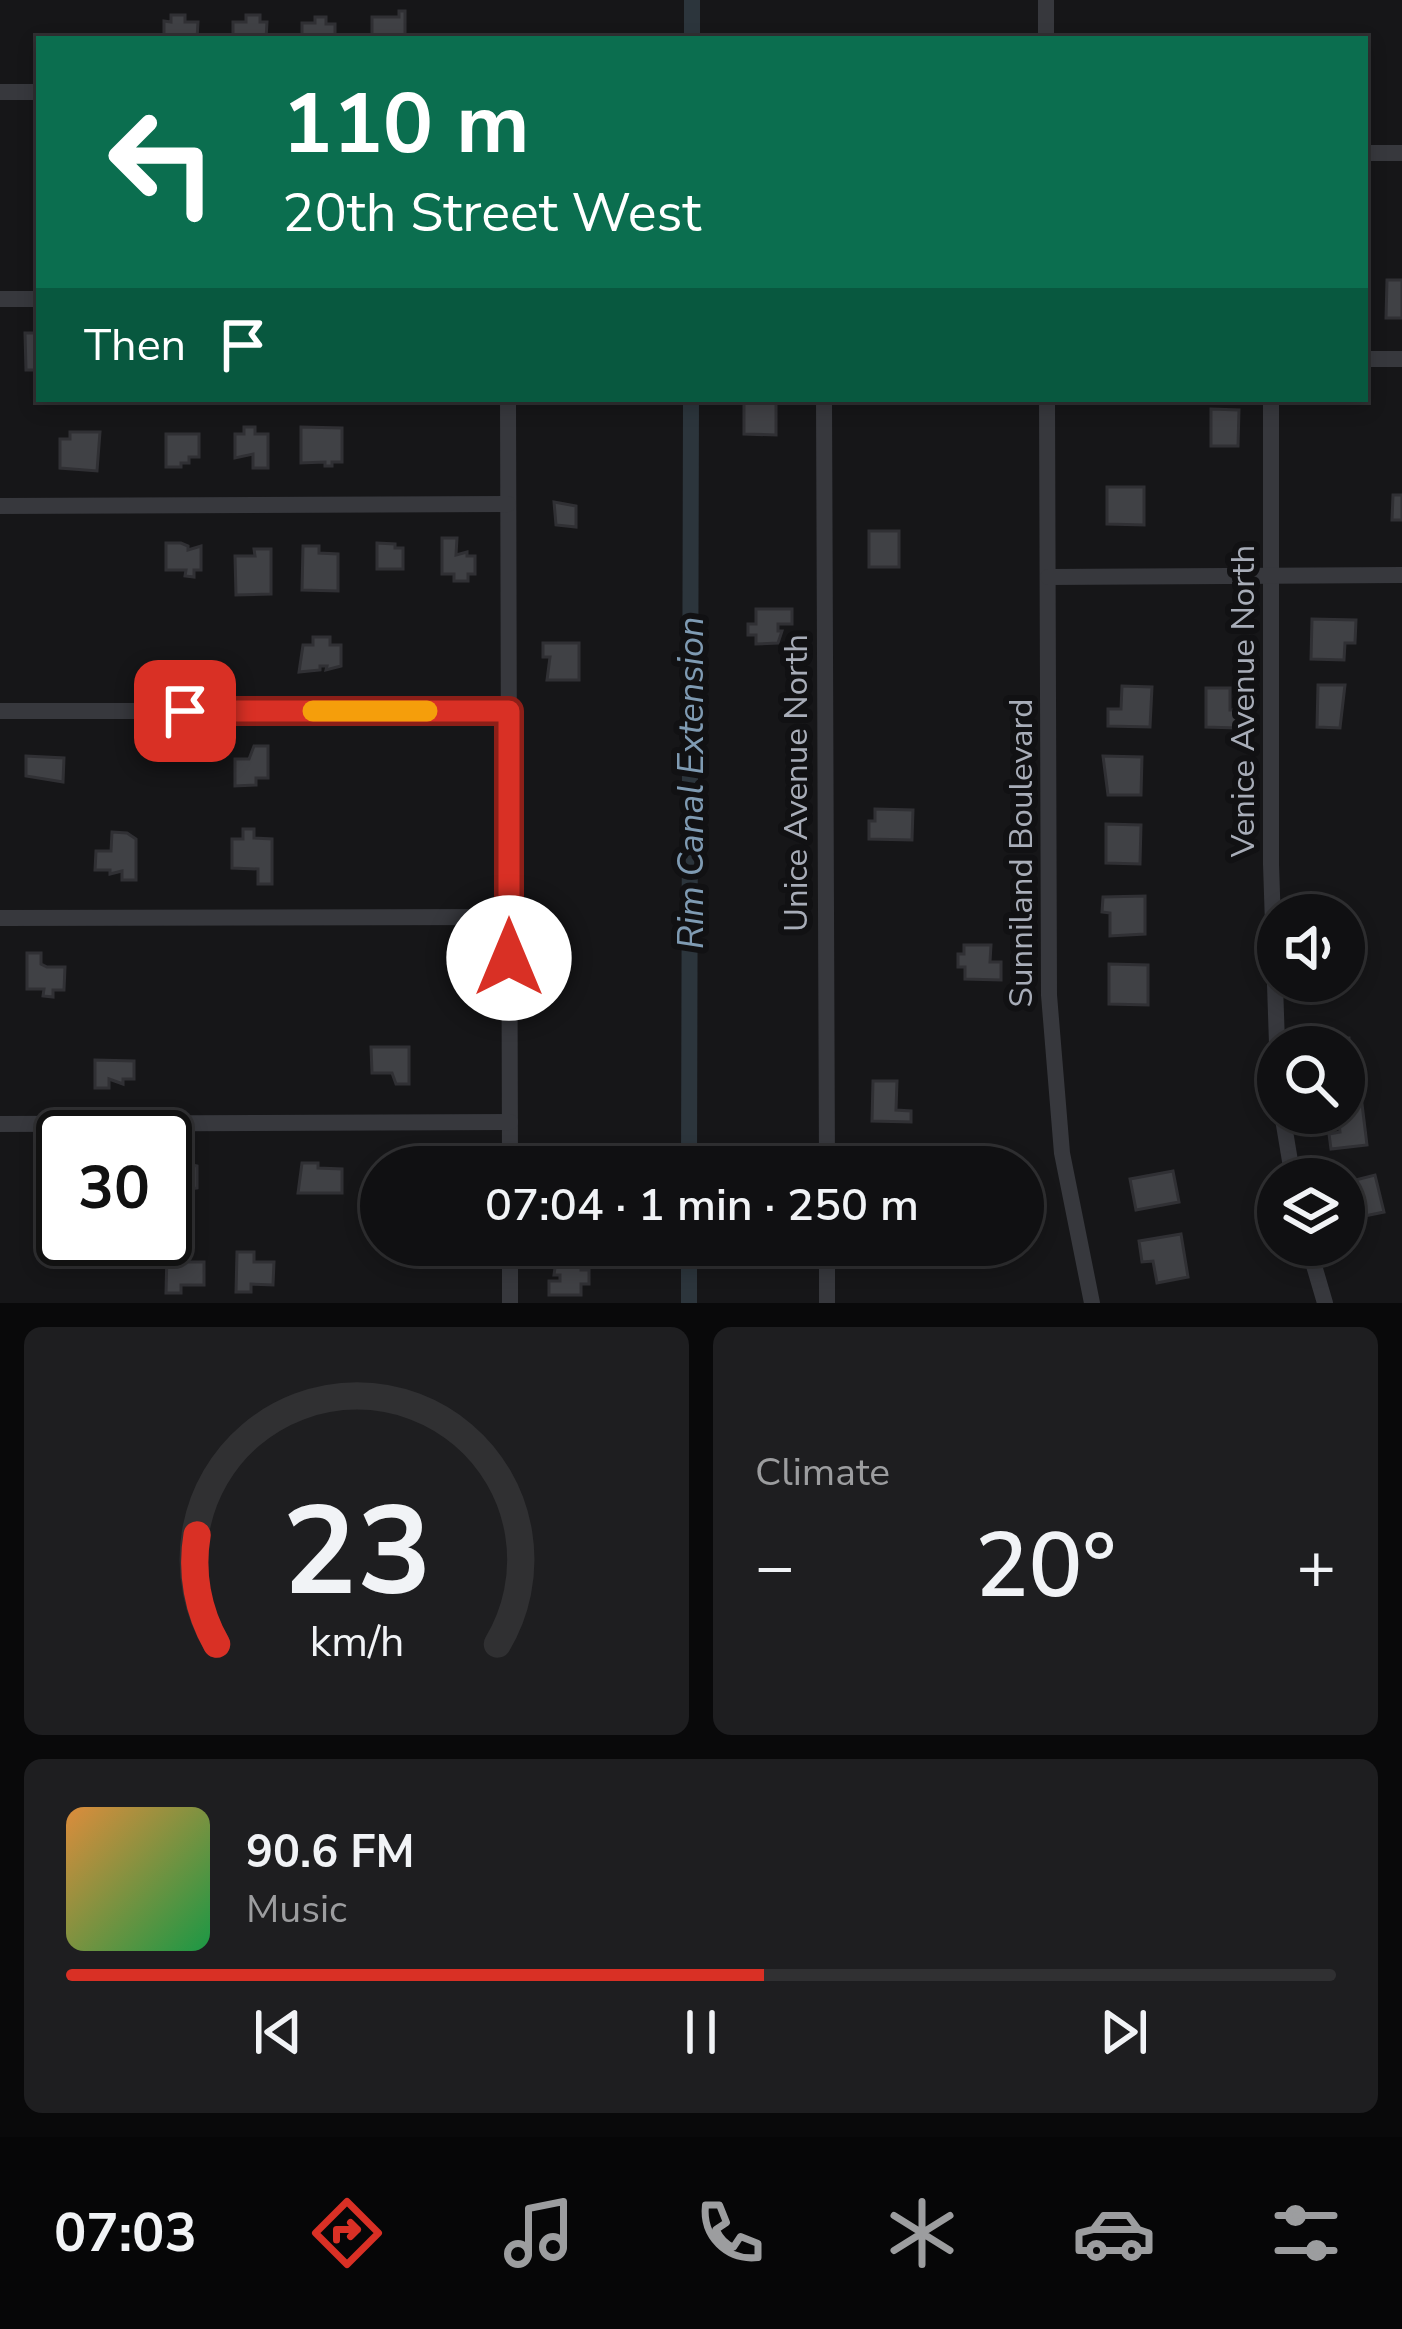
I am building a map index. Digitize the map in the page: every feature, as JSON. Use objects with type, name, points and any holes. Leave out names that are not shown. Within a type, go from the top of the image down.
[{"type":"street","points":[[1046,0],[1046,36]]},
{"type":"street","points":[[0,92],[36,92]]},
{"type":"street","points":[[1368,153],[1402,153]]},
{"type":"street","points":[[0,299],[36,299]]},
{"type":"street","points":[[1368,359],[1402,359]]},
{"type":"street","points":[[508,402],[510,1146]]},
{"type":"street","name":"Unice Avenue North","points":[[824,402],[826,1146]]},
{"type":"street","name":"Sunniland Boulevard","points":[[1047,402],[1049,995],[1054,1084],[1070,1200],[1092,1303]]},
{"type":"street","name":"Venice Avenue North","points":[[1271,402],[1271,864],[1276,1026]]},
{"type":"street","points":[[0,506],[508,504]]},
{"type":"street","points":[[1048,577],[1402,575]]},
{"type":"street","points":[[0,712],[509,711]]},
{"type":"street","points":[[0,918],[509,917]]},
{"type":"street","points":[[0,1124],[510,1122]]},
{"type":"street","points":[[510,1266],[510,1303]]},
{"type":"street","points":[[827,1266],[827,1303]]},
{"type":"street","points":[[1314,1266],[1325,1303]]},
{"type":"building","points":[[399,11],[405,11],[405,36],[372,36],[372,17],[399,17]]},
{"type":"building","points":[[171,15],[185,15],[185,22],[198,22],[197,36],[164,36],[164,21],[171,22]]},
{"type":"building","points":[[246,15],[260,15],[260,22],[267,22],[266,36],[233,36],[233,22],[246,22]]},
{"type":"building","points":[[315,17],[326,17],[326,24],[335,24],[335,36],[302,36],[302,23],[315,23]]},
{"type":"building","points":[[1387,280],[1402,280],[1402,318],[1386,318]]},
{"type":"building","points":[[25,333],[36,333],[36,370],[26,370]]},
{"type":"building","points":[[744,402],[776,402],[776,435],[744,434]]},
{"type":"building","points":[[1211,409],[1239,410],[1238,446],[1211,446]]},
{"type":"building","points":[[244,427],[255,427],[255,434],[268,434],[268,468],[253,468],[253,454],[235,458],[235,434],[244,434]]},
{"type":"building","points":[[301,427],[342,428],[342,462],[332,462],[332,466],[301,463]]},
{"type":"building","points":[[70,432],[100,432],[97,471],[60,468],[60,439],[70,439]]},
{"type":"building","points":[[166,434],[199,434],[199,457],[189,457],[189,463],[181,467],[166,467]]},
{"type":"building","points":[[1107,487],[1144,487],[1144,525],[1107,524]]},
{"type":"building","points":[[1393,495],[1402,495],[1402,520],[1392,520]]},
{"type":"building","points":[[554,502],[576,506],[576,527],[556,525]]},
{"type":"building","points":[[869,531],[899,531],[899,567],[869,567]]},
{"type":"building","points":[[442,538],[457,538],[456,555],[475,556],[475,574],[468,574],[468,581],[454,581],[454,574],[442,574]]},
{"type":"building","points":[[166,543],[181,543],[188,550],[201,546],[201,570],[194,570],[194,577],[185,576],[186,570],[166,570]]},
{"type":"building","points":[[377,543],[403,548],[403,569],[377,569]]},
{"type":"building","points":[[303,546],[338,554],[338,591],[302,590]]},
{"type":"building","points":[[254,549],[271,549],[271,594],[236,595],[235,556],[255,556]]},
{"type":"building","points":[[756,609],[792,609],[792,624],[778,624],[782,631],[778,643],[756,644],[756,635],[748,635],[748,624],[756,624]]},
{"type":"building","points":[[1312,619],[1356,620],[1355,643],[1345,643],[1344,660],[1311,659]]},
{"type":"building","points":[[313,637],[330,637],[330,645],[341,645],[341,666],[299,672],[303,645],[313,645]]},
{"type":"building","points":[[543,643],[579,643],[579,680],[547,680],[550,657],[543,657]]},
{"type":"building","points":[[1318,685],[1345,685],[1340,728],[1317,727]]},
{"type":"building","points":[[1122,686],[1152,687],[1150,727],[1108,726],[1108,709],[1121,709]]},
{"type":"building","points":[[1206,688],[1230,688],[1230,710],[1237,710],[1236,728],[1206,727]]},
{"type":"building","points":[[254,746],[268,746],[268,778],[256,778],[256,785],[235,786],[235,759],[249,759]]},
{"type":"building","points":[[26,756],[64,758],[63,782],[26,776]]},
{"type":"building","points":[[1103,756],[1142,757],[1141,795],[1108,795]]},
{"type":"building","points":[[875,809],[913,810],[912,840],[869,839]]},
{"type":"building","points":[[1106,824],[1141,825],[1140,864],[1106,863]]},
{"type":"building","points":[[243,829],[254,829],[254,838],[272,839],[272,884],[258,884],[258,869],[232,868],[232,839],[243,839]]},
{"type":"building","points":[[112,832],[136,839],[136,880],[122,880],[122,871],[95,870],[96,851],[111,851]]},
{"type":"building","points":[[1145,896],[1145,934],[1110,936],[1110,913],[1102,912],[1103,897]]},
{"type":"building","points":[[964,945],[991,945],[990,962],[1001,962],[1001,980],[965,979],[965,967],[958,967]]},
{"type":"building","points":[[27,953],[41,953],[41,964],[47,967],[65,967],[64,990],[53,990],[53,997],[43,996],[44,989],[27,989]]},
{"type":"building","points":[[1109,964],[1148,965],[1148,1005],[1109,1004]]},
{"type":"building","points":[[371,1047],[409,1047],[409,1084],[396,1084],[392,1073],[372,1073]]},
{"type":"building","points":[[95,1060],[134,1061],[134,1079],[123,1079],[123,1084],[109,1079],[109,1088],[95,1088]]},
{"type":"building","points":[[873,1081],[897,1081],[896,1110],[911,1111],[911,1122],[872,1121]]},
{"type":"building","points":[[1365,1129],[1367,1145],[1331,1149],[1329,1134],[1365,1134]]},
{"type":"building","points":[[302,1163],[342,1169],[342,1193],[298,1193]]},
{"type":"building","points":[[192,1165],[197,1166],[197,1188],[192,1189]]},
{"type":"building","points":[[1173,1171],[1179,1202],[1136,1210],[1130,1179]]},
{"type":"building","points":[[1375,1175],[1384,1212],[1365,1216],[1365,1178]]},
{"type":"building","points":[[1181,1234],[1188,1277],[1157,1283],[1153,1261],[1142,1262],[1139,1241]]},
{"type":"building","points":[[237,1252],[254,1252],[254,1262],[274,1262],[273,1285],[251,1284],[251,1292],[236,1292]]},
{"type":"building","points":[[204,1262],[204,1285],[181,1285],[181,1293],[166,1293],[167,1266]]},
{"type":"building","points":[[555,1266],[581,1266],[589,1270],[589,1284],[581,1284],[581,1295],[549,1295],[549,1281],[560,1281],[560,1275],[554,1275]]},
{"type":"waterway","name":"Rim Canal Extension","points":[[692,0],[692,36]]},
{"type":"waterway","name":"Rim Canal Extension","points":[[689,1146],[691,402]]},
{"type":"waterway","name":"Rim Canal Extension","points":[[689,1266],[689,1303]]},
{"type":"slow traffic","points":[[313,711],[427,711]]},
{"type":"route","points":[[185,711],[509,711],[509,958]]}]
